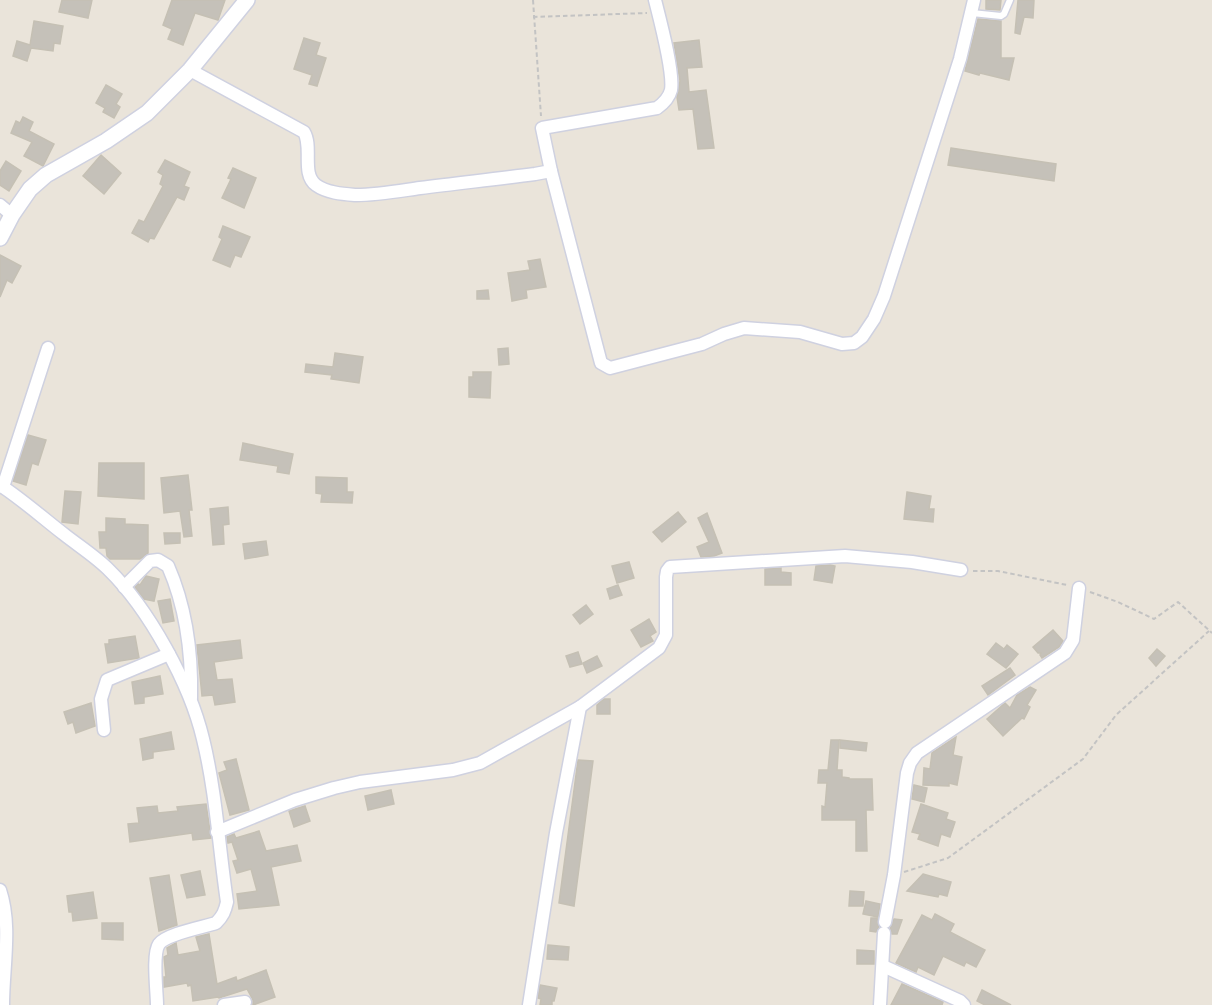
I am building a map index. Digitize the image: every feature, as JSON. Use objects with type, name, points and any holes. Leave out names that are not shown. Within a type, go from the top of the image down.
[{"type":"street","points":[[0,238],[6,210],[46,175],[106,141],[147,113],[190,70],[247,0]]},
{"type":"street","points":[[657,6],[671,77],[671,91],[666,102],[657,108],[542,128],[591,326],[602,363],[605,367],[610,368],[702,344],[724,333],[744,328],[800,332],[842,344],[854,343],[862,337],[874,319],[884,296],[960,59],[973,6]]},
{"type":"street","points":[[190,70],[303,132],[307,142],[309,172],[312,181],[329,191],[342,194],[372,194],[551,171]]},
{"type":"street","points":[[48,348],[2,486],[108,568],[150,621],[169,654],[191,702],[203,736],[208,761],[225,909],[222,917],[216,922],[166,938],[159,944],[156,957],[157,1005]]},
{"type":"street","points":[[217,832],[295,800],[334,788],[360,782],[453,770],[480,763],[580,708],[663,643],[666,635],[666,577],[670,567],[845,556],[912,562],[961,570]]},
{"type":"street","points":[[124,587],[150,561],[158,560],[168,566],[182,607],[189,646],[192,671],[191,702]]},
{"type":"street","points":[[880,1005],[885,927],[910,763],[917,753],[1065,653],[1073,640],[1079,588]]},
{"type":"street","points":[[104,730],[101,699],[107,680],[169,654]]},
{"type":"street","points":[[529,1005],[558,822],[580,708]]},
{"type":"street","points":[[0,890],[4,903],[6,937],[3,1005]]},
{"type":"street","points":[[883,966],[960,1000],[964,1005]]},
{"type":"street","points":[[224,1005],[245,1002]]},
{"type":"lane","points":[[973,6],[1001,16],[1010,0]]},
{"type":"path","points":[[533,0],[542,128]]},
{"type":"path","points":[[533,18],[657,6]]},
{"type":"path","points":[[894,875],[948,858],[1083,759],[1116,715],[1210,632],[1178,602],[1154,618],[1079,588],[998,571],[961,570]]},
{"type":"building","points":[[62,0],[92,0],[88,18],[59,12]]},
{"type":"building","points":[[172,0],[225,0],[218,20],[195,13],[183,45],[168,39],[172,29],[163,25]]},
{"type":"building","points":[[986,0],[1001,0],[1000,10],[986,9]]},
{"type":"building","points":[[1018,0],[1034,0],[1033,18],[1024,17],[1020,34],[1015,33]]},
{"type":"building","points":[[978,19],[1001,21],[1001,58],[1014,58],[1009,80],[965,71]]},
{"type":"building","points":[[34,21],[63,26],[60,44],[54,43],[53,51],[31,48],[27,61],[13,56],[17,41],[30,45]]},
{"type":"building","points":[[304,38],[320,43],[316,55],[326,58],[317,86],[309,84],[312,75],[294,69]]},
{"type":"building","points":[[699,40],[702,67],[687,68],[689,92],[706,90],[714,148],[698,149],[693,109],[679,110],[677,97],[680,81],[674,43]]},
{"type":"building","points":[[106,85],[122,94],[116,104],[120,107],[114,118],[103,112],[105,108],[96,103]]},
{"type":"building","points":[[23,117],[33,122],[29,131],[54,144],[43,166],[24,156],[32,142],[11,133],[16,121],[20,123]]},
{"type":"building","points":[[951,148],[1056,164],[1054,181],[948,165]]},
{"type":"building","points":[[101,155],[121,173],[104,194],[83,176]]},
{"type":"building","points":[[165,160],[190,172],[184,186],[189,188],[184,200],[177,197],[154,239],[150,238],[148,242],[132,233],[139,220],[144,222],[163,186],[160,184],[163,175],[158,172]]},
{"type":"building","points":[[6,161],[21,171],[9,191],[0,185],[0,171]]},
{"type":"building","points":[[233,168],[256,178],[244,208],[222,198],[231,179],[228,178]]},
{"type":"building","points":[[223,226],[250,237],[241,257],[235,255],[230,267],[213,260],[222,239],[219,237]]},
{"type":"building","points":[[0,255],[21,266],[12,283],[7,280],[0,297]]},
{"type":"building","points":[[540,259],[546,287],[526,290],[527,298],[512,301],[508,273],[530,270],[528,261]]},
{"type":"building","points":[[488,290],[489,299],[477,299],[477,291]]},
{"type":"building","points":[[508,348],[509,364],[499,365],[498,349]]},
{"type":"building","points":[[335,353],[363,357],[359,383],[331,379],[332,375],[305,372],[306,364],[333,367]]},
{"type":"building","points":[[473,372],[491,372],[490,398],[469,397],[469,377],[473,377]]},
{"type":"building","points":[[28,435],[46,440],[38,465],[32,463],[26,485],[13,481]]},
{"type":"building","points":[[243,443],[293,454],[289,474],[277,472],[278,466],[240,460]]},
{"type":"building","points":[[99,463],[144,463],[144,499],[98,496]]},
{"type":"building","points":[[188,475],[192,536],[184,537],[180,511],[164,513],[161,478]]},
{"type":"building","points":[[316,477],[347,478],[347,492],[353,492],[352,503],[321,502],[322,494],[316,493]]},
{"type":"building","points":[[65,491],[81,492],[78,524],[62,522]]},
{"type":"building","points":[[907,492],[931,496],[929,509],[934,509],[933,522],[904,519]]},
{"type":"building","points":[[228,507],[229,524],[223,525],[224,544],[213,545],[210,509]]},
{"type":"building","points":[[678,512],[686,522],[662,542],[653,532]]},
{"type":"building","points":[[707,513],[722,553],[701,557],[697,547],[709,542],[698,518]]},
{"type":"building","points":[[106,518],[125,519],[125,524],[148,525],[148,553],[140,559],[110,559],[106,548],[100,548],[99,532],[106,532]]},
{"type":"building","points":[[164,533],[180,533],[180,543],[165,544]]},
{"type":"building","points":[[266,541],[268,555],[245,559],[243,544]]},
{"type":"building","points":[[629,562],[634,578],[617,583],[612,566]]},
{"type":"building","points":[[816,566],[835,566],[832,583],[814,580]]},
{"type":"building","points":[[781,568],[781,572],[791,573],[791,585],[765,585],[765,569]]},
{"type":"building","points":[[146,576],[159,579],[154,601],[144,599],[135,587],[140,585]]},
{"type":"building","points":[[618,585],[622,595],[610,599],[607,589]]},
{"type":"building","points":[[170,599],[174,621],[163,623],[158,601]]},
{"type":"building","points":[[586,605],[593,614],[580,624],[573,615]]},
{"type":"building","points":[[649,619],[656,632],[650,636],[653,641],[641,647],[631,630]]},
{"type":"building","points":[[1053,630],[1063,641],[1059,647],[1042,658],[1041,653],[1033,647]]},
{"type":"building","points":[[135,636],[139,658],[108,663],[105,644],[109,644],[109,640]]},
{"type":"building","points":[[240,640],[242,658],[214,662],[217,680],[232,679],[235,702],[215,705],[213,695],[202,696],[197,645]]},
{"type":"building","points":[[996,643],[1004,649],[1007,645],[1018,654],[1006,668],[987,654]]},
{"type":"building","points":[[1157,649],[1165,656],[1156,666],[1149,658]]},
{"type":"building","points":[[578,652],[582,664],[570,667],[566,656]]},
{"type":"building","points":[[597,656],[602,666],[587,673],[583,663]]},
{"type":"building","points":[[1010,668],[1015,675],[988,695],[982,686]]},
{"type":"building","points":[[160,676],[163,694],[144,697],[144,703],[135,704],[132,682]]},
{"type":"building","points":[[1030,687],[1036,690],[1027,705],[1030,707],[1024,719],[1022,718],[1003,736],[987,719],[1005,703],[1010,708],[1017,695]]},
{"type":"building","points":[[604,699],[610,699],[610,714],[597,714],[597,705]]},
{"type":"building","points":[[91,703],[95,726],[76,733],[73,722],[68,724],[64,712]]},
{"type":"building","points":[[171,732],[174,749],[153,752],[153,758],[143,760],[140,739]]},
{"type":"building","points":[[956,737],[953,755],[962,757],[957,785],[949,783],[949,786],[923,785],[924,768],[930,769],[932,753]]},
{"type":"building","points":[[831,740],[839,740],[837,770],[842,770],[842,777],[872,779],[873,810],[866,810],[867,851],[856,851],[856,820],[822,820],[822,806],[825,807],[827,783],[818,783],[819,770],[828,770]]},
{"type":"building","points":[[840,740],[867,743],[866,751],[840,748]]},
{"type":"building","points":[[236,759],[249,810],[230,815],[219,773],[227,770],[224,762]]},
{"type":"building","points":[[578,760],[593,761],[574,906],[559,903]]},
{"type":"building","points":[[914,785],[927,788],[924,802],[912,799]]},
{"type":"building","points":[[391,790],[394,804],[368,810],[365,796]]},
{"type":"building","points":[[206,804],[211,838],[193,840],[192,833],[130,842],[128,824],[139,823],[137,808],[157,806],[158,813],[178,811],[177,807]]},
{"type":"building","points":[[921,804],[948,813],[946,819],[955,822],[950,837],[941,834],[938,846],[918,839],[920,834],[912,832]]},
{"type":"building","points":[[305,806],[310,821],[294,827],[289,811]]},
{"type":"building","points":[[259,831],[266,851],[297,845],[301,861],[271,867],[279,905],[239,909],[237,894],[257,891],[251,869],[237,873],[233,861],[238,860],[232,842],[228,843],[227,837],[234,834],[236,838]]},
{"type":"building","points":[[200,871],[205,895],[187,898],[181,875]]},
{"type":"building","points":[[923,874],[951,882],[947,896],[939,894],[938,897],[907,891]]},
{"type":"building","points":[[169,875],[177,925],[159,931],[150,878]]},
{"type":"building","points":[[850,891],[864,892],[863,906],[849,906]]},
{"type":"building","points":[[93,892],[97,918],[73,921],[67,896]]},
{"type":"building","points":[[866,901],[880,904],[878,917],[863,914]]},
{"type":"building","points":[[935,914],[954,924],[950,932],[985,950],[976,967],[966,962],[964,966],[943,956],[934,975],[918,967],[916,972],[896,963],[922,915],[932,920]]},
{"type":"building","points":[[871,918],[877,918],[879,927],[876,932],[870,931]]},
{"type":"building","points":[[894,919],[902,920],[897,934],[892,934],[890,928]]},
{"type":"building","points":[[102,923],[123,923],[123,940],[102,939]]},
{"type":"building","points":[[209,934],[217,984],[236,977],[237,981],[266,970],[275,997],[253,1005],[247,989],[219,998],[193,1001],[191,985],[188,986],[187,983],[164,987],[164,977],[166,977],[164,957],[168,955],[167,948],[176,943],[178,955],[200,951],[196,937]]},
{"type":"building","points":[[548,945],[569,947],[568,960],[547,959]]},
{"type":"building","points":[[857,950],[874,951],[874,964],[857,964]]},
{"type":"building","points":[[902,984],[943,1002],[942,1005],[891,1005]]},
{"type":"building","points":[[540,985],[557,988],[552,1005],[540,1005],[541,999],[538,998]]},
{"type":"building","points":[[982,990],[1011,1005],[985,1005],[977,1001]]}]
